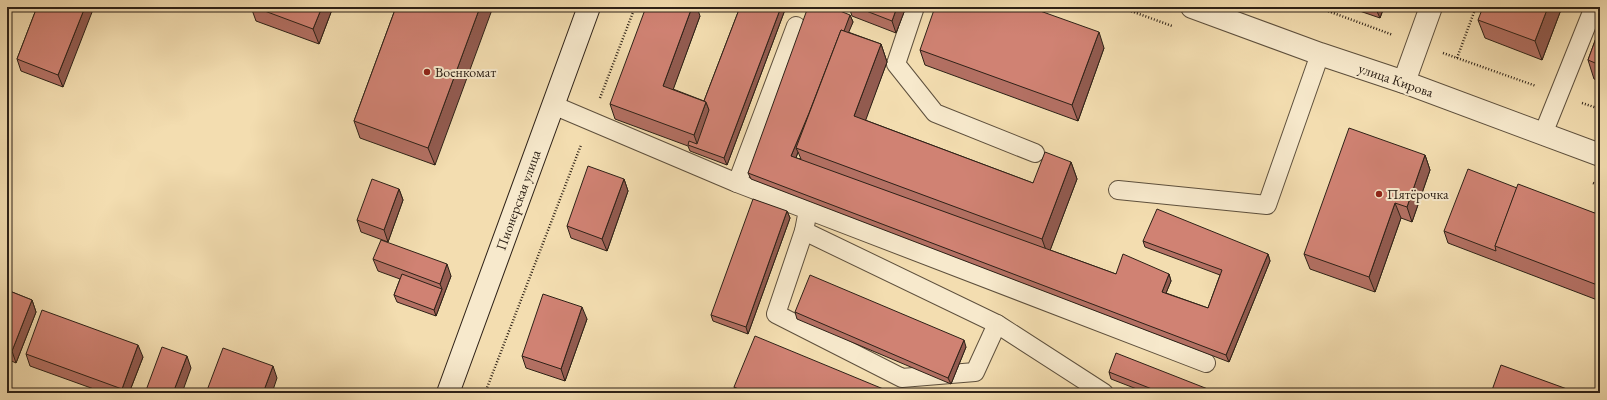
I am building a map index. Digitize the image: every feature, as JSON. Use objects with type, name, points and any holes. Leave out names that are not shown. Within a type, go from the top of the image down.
[{"type":"street","name":"Пионерская улица","points":[[448,393],[589,7]]},
{"type":"street","name":"улица Кирова","points":[[1192,7],[1320,54],[1404,82],[1600,155]]},
{"type":"street","points":[[1404,82],[1431,7]]},
{"type":"lane","points":[[915,7],[896,64],[935,113],[1035,153]]},
{"type":"lane","points":[[1543,134],[1594,7]]},
{"type":"lane","points":[[737,183],[796,26]]},
{"type":"lane","points":[[1118,190],[1267,205],[1320,54]]},
{"type":"lane","points":[[553,105],[737,183],[1206,363]]},
{"type":"lane","points":[[808,210],[804,231],[776,314],[902,378],[975,372],[997,324]]},
{"type":"lane","points":[[804,231],[997,324],[1104,393]]},
{"type":"path","points":[[485,393],[635,7]]},
{"type":"path","points":[[1316,7],[1417,45],[1600,110]]},
{"type":"path","points":[[1457,58],[1476,7]]},
{"type":"building","points":[[37,7],[85,7],[58,75],[17,59]]},
{"type":"building","points":[[254,7],[322,7],[313,29]]},
{"type":"building","name":"Военкомат","points":[[396,7],[480,7],[428,148],[354,121]]},
{"type":"building","points":[[646,7],[692,7],[663,86],[706,102],[694,135],[610,104]]},
{"type":"building","points":[[740,7],[781,7],[724,158],[688,145],[689,141],[697,144],[709,110],[706,102],[704,101]]},
{"type":"building","points":[[808,7],[830,7],[850,15],[844,31],[841,30],[791,156],[1116,274],[1123,254],[1169,274],[1162,292],[1208,308],[1222,270],[1143,241],[1157,209],[1268,254],[1226,355],[748,173]]},
{"type":"building","points":[[856,7],[897,7],[892,21]]},
{"type":"building","points":[[935,7],[1029,7],[1099,32],[1072,105],[920,50]]},
{"type":"building","points":[[1483,7],[1548,7],[1535,41],[1478,20]]},
{"type":"building","points":[[1600,27],[1600,65],[1588,60]]},
{"type":"building","points":[[841,30],[881,44],[854,116],[1033,183],[1045,152],[1071,162],[1042,239],[796,148]]},
{"type":"building","name":"Пятёрочка","points":[[1349,128],[1425,155],[1407,207],[1395,203],[1369,277],[1304,254]]},
{"type":"building","points":[[588,166],[624,179],[602,239],[567,226]]},
{"type":"building","points":[[1468,169],[1517,188],[1495,246],[1496,251],[1444,231]]},
{"type":"building","points":[[372,179],[399,189],[384,230],[357,220]]},
{"type":"building","points":[[1518,184],[1600,215],[1600,286],[1495,246]]},
{"type":"building","points":[[753,199],[787,211],[746,327],[711,315]]},
{"type":"building","points":[[381,240],[447,264],[440,284],[373,259]]},
{"type":"building","points":[[402,274],[442,289],[434,310],[394,295]]},
{"type":"building","points":[[810,275],[964,340],[948,378],[795,312]]},
{"type":"building","points":[[7,290],[32,300],[12,351],[7,349]]},
{"type":"building","points":[[543,294],[582,307],[561,369],[522,356]]},
{"type":"building","points":[[42,310],[138,345],[122,389],[26,354]]},
{"type":"building","points":[[755,336],[893,393],[748,393],[734,387]]},
{"type":"building","points":[[162,347],[187,356],[173,393],[145,393]]},
{"type":"building","points":[[223,348],[273,366],[263,393],[206,393]]},
{"type":"building","points":[[1116,353],[1218,393],[1162,393],[1109,372]]},
{"type":"building","points":[[1501,365],[1578,393],[1491,393]]},
{"type":"place","name":"Военкомат","points":[[427,72]]},
{"type":"place","name":"Пятёрочка","points":[[1379,194]]}]
